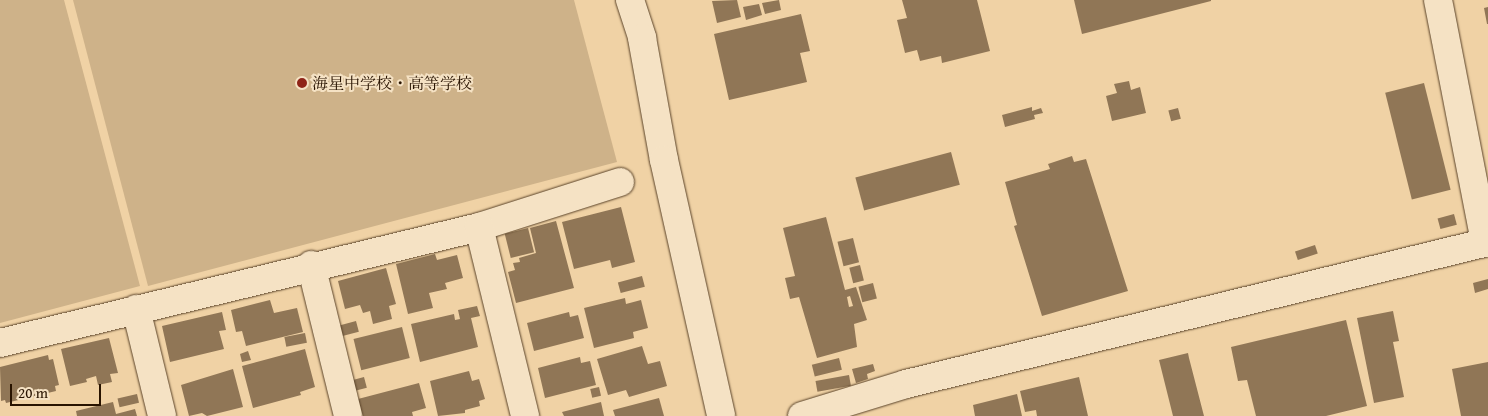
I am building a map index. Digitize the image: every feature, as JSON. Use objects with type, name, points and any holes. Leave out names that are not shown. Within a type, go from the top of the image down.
[{"type":"street","points":[[630,0],[642,38],[664,160],[721,416]]},
{"type":"street","points":[[802,416],[906,384],[1486,242],[1438,0]]},
{"type":"street","points":[[0,343],[311,265],[479,226],[620,182]]},
{"type":"street","points":[[479,226],[525,416]]},
{"type":"street","points":[[311,265],[348,416]]},
{"type":"street","points":[[136,309],[162,416]]},
{"type":"shaded area","points":[[0,0],[64,0],[140,286],[0,323]]},
{"type":"shaded area","name":"海星中学校・高等学校","points":[[73,0],[574,0],[617,162],[148,286]]},
{"type":"building","points":[[737,0],[741,17],[717,23],[712,1]]},
{"type":"building","points":[[779,0],[781,10],[765,14],[762,3]]},
{"type":"building","points":[[902,0],[977,0],[990,51],[942,63],[941,56],[920,61],[917,50],[905,53],[897,20],[907,18]]},
{"type":"building","points":[[1074,0],[1211,0],[1211,1],[1082,34]]},
{"type":"building","points":[[759,4],[762,15],[746,20],[743,7]]},
{"type":"building","points":[[1488,7],[1488,24],[1487,24],[1484,8]]},
{"type":"building","points":[[801,14],[810,51],[800,53],[807,82],[729,100],[714,34]]},
{"type":"building","points":[[1129,81],[1131,90],[1140,87],[1146,113],[1112,121],[1106,96],[1117,93],[1114,84]]},
{"type":"building","points":[[1424,83],[1451,190],[1412,199],[1385,93]]},
{"type":"building","points":[[1032,107],[1032,111],[1041,108],[1043,113],[1034,115],[1035,119],[1005,127],[1002,115]]},
{"type":"building","points":[[1178,108],[1181,119],[1171,121],[1168,111]]},
{"type":"building","points":[[951,152],[960,185],[864,210],[855,178]]},
{"type":"building","points":[[1072,156],[1074,162],[1086,159],[1128,291],[1042,316],[1014,226],[1017,225],[1005,182],[1050,169],[1048,164]]},
{"type":"building","points":[[621,207],[635,262],[612,268],[610,260],[574,269],[562,222]]},
{"type":"building","points":[[1454,214],[1457,225],[1440,229],[1438,218]]},
{"type":"building","points":[[826,217],[845,290],[856,287],[867,320],[854,324],[857,347],[817,358],[799,297],[790,299],[785,278],[795,276],[783,228]],"holes":[[[850,296],[853,306],[849,307],[847,297]]]},
{"type":"building","points":[[556,221],[574,288],[516,303],[508,272],[515,270],[513,263],[520,262],[519,258],[536,253],[530,228]]},
{"type":"building","points":[[528,228],[534,252],[511,258],[505,234]]},
{"type":"building","points":[[853,238],[859,262],[844,266],[837,242]]},
{"type":"building","points":[[1315,245],[1318,254],[1298,260],[1295,251]]},
{"type":"building","points":[[435,254],[437,260],[457,255],[463,278],[445,283],[447,289],[429,293],[433,308],[408,314],[396,264]]},
{"type":"building","points":[[860,265],[864,281],[853,283],[849,268]]},
{"type":"building","points":[[386,268],[396,304],[389,306],[392,319],[373,324],[370,311],[363,313],[360,305],[345,309],[338,281]]},
{"type":"building","points":[[642,276],[645,287],[621,293],[618,282]]},
{"type":"building","points":[[1488,279],[1488,289],[1475,293],[1473,283]]},
{"type":"building","points":[[873,283],[877,299],[862,302],[858,287]]},
{"type":"building","points":[[625,298],[626,304],[641,300],[648,328],[633,332],[634,338],[594,348],[584,308]]},
{"type":"building","points":[[270,300],[274,313],[297,308],[303,332],[246,346],[242,331],[236,332],[231,310]]},
{"type":"building","points":[[477,306],[480,316],[471,318],[478,347],[420,362],[411,324],[454,314],[455,320],[460,319],[458,310]]},
{"type":"building","points":[[1393,311],[1399,341],[1393,342],[1404,397],[1374,403],[1357,318]]},
{"type":"building","points":[[222,312],[226,330],[219,331],[224,349],[170,362],[162,326]]},
{"type":"building","points":[[569,312],[570,317],[578,315],[584,338],[534,351],[527,323]]},
{"type":"building","points":[[1346,320],[1367,406],[1326,416],[1256,416],[1247,380],[1238,381],[1231,347]]},
{"type":"building","points":[[356,321],[359,332],[335,338],[332,327]]},
{"type":"building","points":[[402,327],[410,358],[361,370],[353,339]]},
{"type":"building","points":[[305,333],[307,343],[286,347],[284,337]]},
{"type":"building","points":[[109,338],[118,373],[110,374],[112,382],[98,385],[96,376],[86,379],[87,382],[70,386],[61,349]]},
{"type":"building","points":[[642,346],[648,364],[660,361],[667,386],[629,397],[626,390],[608,395],[597,359]]},
{"type":"building","points":[[305,349],[315,387],[300,392],[301,395],[253,408],[242,366]]},
{"type":"building","points":[[248,351],[251,360],[242,362],[240,354]]},
{"type":"building","points":[[1188,353],[1204,416],[1173,416],[1159,360]]},
{"type":"building","points":[[48,355],[49,360],[53,359],[59,385],[55,386],[56,391],[6,403],[5,400],[1,401],[0,367]]},
{"type":"building","points":[[580,357],[581,363],[590,361],[596,385],[545,398],[538,368]]},
{"type":"building","points":[[839,358],[842,370],[815,376],[812,365]]},
{"type":"building","points":[[1488,362],[1488,416],[1461,416],[1452,369]]},
{"type":"building","points":[[873,364],[875,371],[867,374],[868,379],[856,383],[852,369]]},
{"type":"building","points":[[233,369],[243,407],[207,416],[202,413],[189,416],[181,385]]},
{"type":"building","points":[[469,371],[472,381],[479,379],[485,399],[479,401],[480,406],[465,410],[465,413],[438,416],[430,381]]},
{"type":"building","points":[[849,375],[851,386],[817,392],[816,381]]},
{"type":"building","points":[[364,377],[367,388],[348,393],[346,382]]},
{"type":"building","points":[[1079,377],[1088,416],[1037,416],[1036,410],[1025,412],[1020,391]]},
{"type":"building","points":[[419,383],[426,408],[412,412],[413,416],[363,416],[358,399]]},
{"type":"building","points":[[599,387],[601,396],[592,398],[590,389]]},
{"type":"building","points":[[137,394],[139,403],[120,407],[118,398]]},
{"type":"building","points":[[1017,394],[1022,416],[975,416],[973,405]]},
{"type":"building","points":[[659,398],[664,416],[615,416],[613,410]]},
{"type":"building","points":[[113,402],[116,414],[135,409],[137,416],[77,416],[76,411]]},
{"type":"building","points":[[601,402],[604,416],[564,416],[562,412]]},
{"type":"place","name":"海星中学校・高等学校","points":[[302,83]]}]
